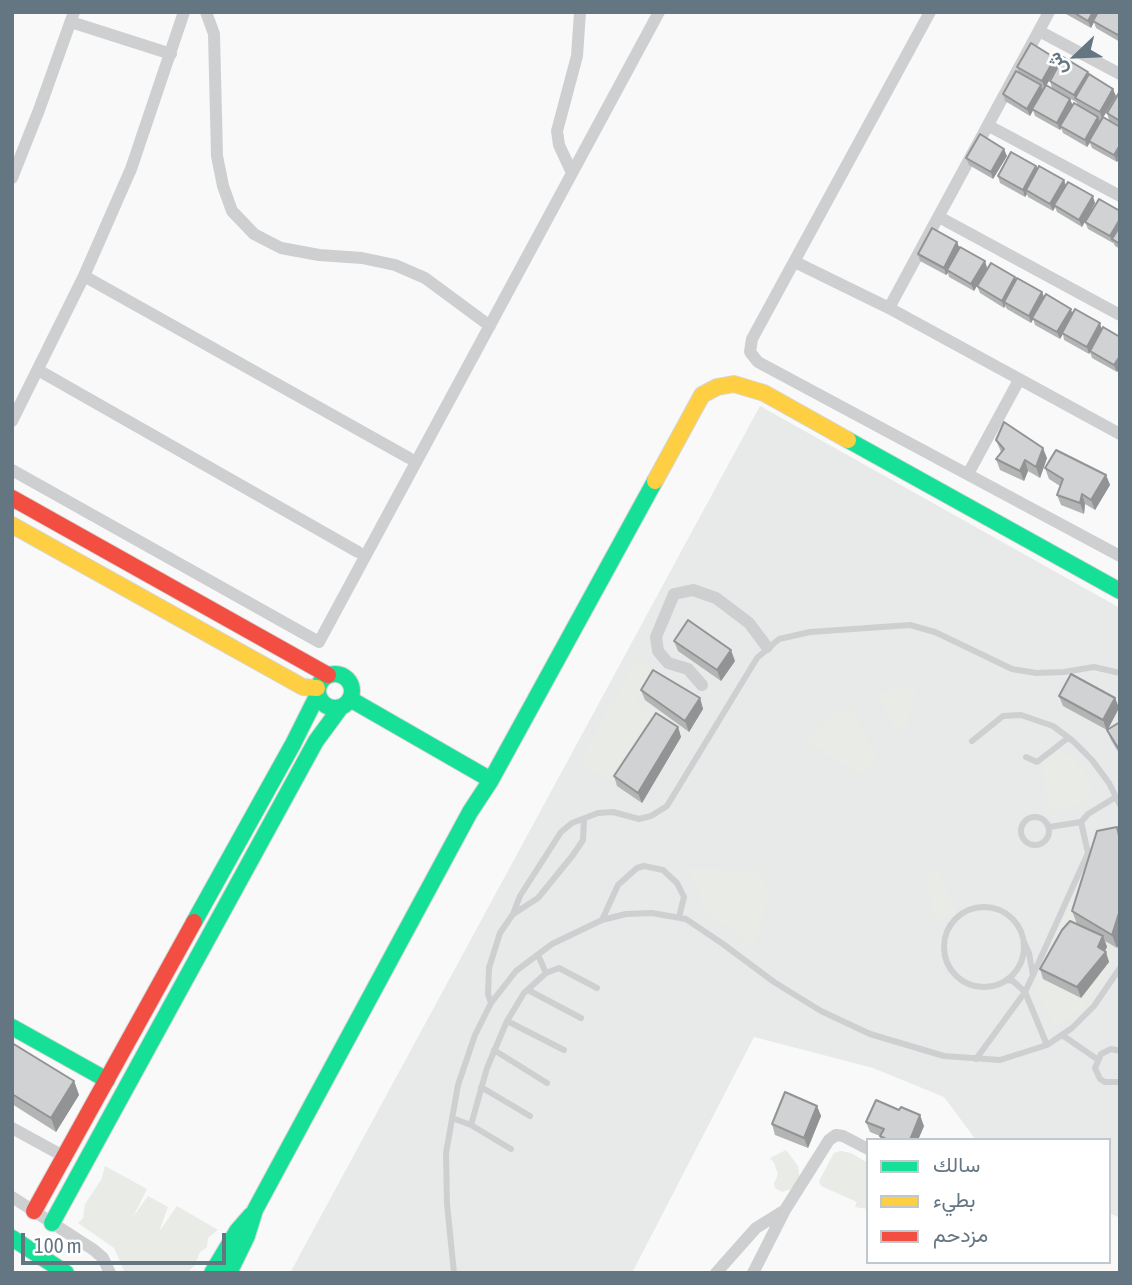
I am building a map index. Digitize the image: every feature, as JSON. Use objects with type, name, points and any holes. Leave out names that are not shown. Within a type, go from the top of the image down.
[{"type":"main road","points":[[229,1273],[247,1236],[255,1210],[470,812],[491,780],[702,395],[717,387],[734,384],[764,393],[1120,592]]},
{"type":"main road","points":[[12,498],[328,675],[345,677],[352,688],[345,703],[316,741],[52,1223]]},
{"type":"main road","points":[[12,525],[303,687],[318,691]]},
{"type":"main road","points":[[34,1211],[293,744],[318,691],[319,683],[328,675]]},
{"type":"main road","points":[[318,691],[324,705],[329,707],[345,703],[491,780]]},
{"type":"main road","points":[[140,1021],[158,1032]]},
{"type":"main road","points":[[12,1027],[107,1080]]},
{"type":"main road","points":[[65,1157],[84,1168]]},
{"type":"main road","points":[[212,1273],[237,1231],[255,1210]]},
{"type":"main road","points":[[12,1238],[66,1273]]},
{"type":"street","points":[[12,421],[84,276],[131,170],[184,12]]},
{"type":"street","points":[[206,12],[214,34],[217,156],[223,186],[232,211],[254,234],[281,248],[319,255],[362,258],[395,265],[425,278],[490,326]]},
{"type":"street","points":[[572,173],[559,145],[557,131],[577,56],[580,12]]},
{"type":"street","points":[[12,470],[319,642],[659,12]]},
{"type":"street","points":[[930,12],[750,343],[750,352],[754,360],[1120,556]]},
{"type":"street","points":[[889,308],[1049,12]]},
{"type":"street","points":[[12,178],[72,17],[171,54]]},
{"type":"street","points":[[1039,31],[1120,74]]},
{"type":"street","points":[[989,126],[1120,196]]},
{"type":"street","points":[[939,217],[1120,316]]},
{"type":"street","points":[[795,262],[889,308],[1120,435]]},
{"type":"street","points":[[84,276],[409,458]]},
{"type":"street","points":[[38,370],[358,552]]},
{"type":"street","points":[[968,474],[1019,380]]},
{"type":"street","points":[[702,685],[688,669],[668,663],[658,651],[656,637],[674,594],[693,590],[716,598],[749,623],[767,647]]},
{"type":"street","points":[[12,1128],[65,1157]]},
{"type":"street","points":[[753,1273],[785,1210],[829,1140],[836,1135],[843,1136],[866,1148]]},
{"type":"street","points":[[12,1197],[103,1258],[110,1273]]},
{"type":"street","points":[[716,1273],[756,1228],[785,1210]]},
{"type":"lane","points":[[491,1003],[488,994],[489,968],[500,933],[561,832],[572,823],[598,813],[612,812],[639,819],[667,806],[757,658],[779,639],[810,632],[911,625],[935,632],[1012,669],[1036,673],[1094,667],[1120,673]]},
{"type":"lane","points":[[972,741],[1003,716],[1021,715],[1053,726],[1092,760],[1120,805]]},
{"type":"lane","points":[[1026,757],[1037,762],[1068,738]]},
{"type":"lane","points":[[1049,827],[1081,822],[1088,814],[1116,797]]},
{"type":"lane","points":[[1034,817],[1043,819],[1049,827],[1049,835],[1040,845],[1031,845],[1022,835],[1022,825],[1034,817]]},
{"type":"lane","points":[[513,914],[538,898],[573,855],[583,840],[584,819]]},
{"type":"lane","points":[[976,1059],[1025,992],[1088,853],[1081,822]]},
{"type":"lane","points":[[601,920],[618,885],[637,868],[644,866],[663,870],[677,883],[684,897],[679,918]]},
{"type":"lane","points":[[1032,975],[1029,953],[1018,925],[1009,915],[996,908],[983,906],[969,909],[949,926],[944,938],[944,951],[954,974],[964,982],[976,986],[1013,981],[1025,992],[1047,1045]]},
{"type":"lane","points":[[454,1273],[447,1204],[446,1153],[458,1085],[475,1035],[491,1003],[516,971],[552,944],[601,920],[626,914],[652,913],[686,919],[774,982],[821,1011],[870,1034],[944,1056],[976,1059],[1000,1060],[1047,1045],[1094,1006],[1120,968]]},
{"type":"lane","points":[[1006,980],[1019,965],[1024,952],[1023,940]]},
{"type":"lane","points":[[538,955],[546,973]]},
{"type":"lane","points":[[471,1125],[494,1050],[507,1021],[528,990],[546,973],[559,968],[597,988]]},
{"type":"lane","points":[[528,990],[581,1018]]},
{"type":"lane","points":[[507,1021],[565,1050]]},
{"type":"lane","points":[[1062,1035],[1097,1059]]},
{"type":"lane","points":[[494,1050],[547,1083]]},
{"type":"lane","points":[[1120,1051],[1106,1051],[1097,1059],[1095,1068],[1100,1079],[1111,1084],[1120,1082]]},
{"type":"lane","points":[[481,1087],[530,1116]]},
{"type":"lane","points":[[452,1118],[471,1125],[512,1149]]},
{"type":"shaded area","points":[[760,406],[1120,608],[1120,1218],[1111,1214],[1111,1138],[975,1138],[944,1097],[873,1068],[754,1037],[632,1273],[290,1273]]},
{"type":"shaded area","points":[[637,658],[655,670],[636,704],[651,714],[609,781],[579,763]]},
{"type":"shaded area","points":[[900,686],[916,687],[907,727],[896,732],[878,695]]},
{"type":"shaded area","points":[[851,707],[877,760],[864,776],[805,741],[828,717]]},
{"type":"shaded area","points":[[1056,752],[1072,757],[1090,778],[1092,792],[1079,805],[1058,811],[1048,806],[1042,766]]},
{"type":"shaded area","points":[[685,869],[755,871],[765,882],[770,899],[755,942],[749,945],[702,907],[698,888]]},
{"type":"shaded area","points":[[938,870],[957,914],[949,918],[934,919],[925,875]]},
{"type":"shaded area","points":[[1070,904],[1080,908],[1074,931],[1102,957],[1107,947],[1116,952],[1106,979],[1080,1011],[1059,1026],[1054,1025],[1039,998],[1036,976]]},
{"type":"shaded area","points":[[786,1150],[798,1166],[800,1181],[791,1189],[782,1192],[775,1188],[778,1174],[770,1158]]},
{"type":"shaded area","points":[[834,1153],[851,1153],[866,1162],[866,1209],[855,1207],[857,1202],[821,1186],[819,1181]]},
{"type":"shaded area","points":[[105,1166],[147,1189],[133,1217],[148,1196],[168,1207],[159,1232],[177,1206],[218,1230],[208,1238],[207,1247],[200,1252],[195,1265],[187,1273],[125,1273],[114,1248],[78,1223],[83,1218],[85,1204],[101,1180]]},
{"type":"building","points":[[1073,12],[1093,12],[1088,21]]},
{"type":"building","points":[[1098,12],[1120,12],[1118,35],[1093,21]]},
{"type":"building","points":[[1031,43],[1055,58],[1042,81],[1017,67]]},
{"type":"building","points":[[1063,57],[1088,72],[1074,95],[1050,81]]},
{"type":"building","points":[[1016,71],[1041,85],[1027,109],[1003,94]]},
{"type":"building","points":[[1089,74],[1113,89],[1100,112],[1075,98]]},
{"type":"building","points":[[1046,85],[1070,99],[1057,123],[1032,109]]},
{"type":"building","points":[[1120,91],[1120,121],[1107,113]]},
{"type":"building","points":[[1074,103],[1098,117],[1085,140],[1060,126]]},
{"type":"building","points":[[1103,117],[1120,127],[1120,145],[1114,155],[1089,141]]},
{"type":"building","points":[[980,134],[1004,149],[991,172],[966,158]]},
{"type":"building","points":[[1011,152],[1036,166],[1023,190],[998,176]]},
{"type":"building","points":[[1039,166],[1064,180],[1050,204],[1026,190]]},
{"type":"building","points":[[1068,182],[1093,196],[1079,220],[1054,205]]},
{"type":"building","points":[[1099,199],[1120,211],[1120,219],[1110,236],[1085,222]]},
{"type":"building","points":[[1120,226],[1120,244],[1112,239]]},
{"type":"building","points":[[932,228],[957,242],[944,268],[918,254]]},
{"type":"building","points":[[960,247],[985,261],[971,284],[947,270]]},
{"type":"building","points":[[991,263],[1015,277],[1002,301],[977,286]]},
{"type":"building","points":[[1017,278],[1042,292],[1029,316],[1004,302]]},
{"type":"building","points":[[1046,294],[1071,309],[1057,332],[1032,318]]},
{"type":"building","points":[[1075,309],[1100,323],[1087,347],[1062,333]]},
{"type":"building","points":[[1103,327],[1120,337],[1120,356],[1114,365],[1090,351]]},
{"type":"building","points":[[1004,422],[1043,448],[1036,467],[1025,460],[1020,471],[996,459],[1004,449],[996,440]]},
{"type":"building","points":[[1056,450],[1106,475],[1091,500],[1082,494],[1080,503],[1057,495],[1063,479],[1045,468]]},
{"type":"building","points":[[688,620],[731,650],[717,670],[674,641]]},
{"type":"building","points":[[653,670],[700,698],[685,721],[641,690]]},
{"type":"building","points":[[1071,674],[1115,698],[1103,720],[1059,696]]},
{"type":"building","points":[[656,713],[678,727],[638,793],[614,776]]},
{"type":"building","points":[[1120,722],[1120,751],[1107,730]]},
{"type":"building","points":[[1117,827],[1120,840],[1120,910],[1112,935],[1072,911],[1097,831]]},
{"type":"building","points":[[1070,921],[1103,936],[1098,947],[1106,952],[1077,987],[1040,969]]},
{"type":"building","points":[[12,1043],[74,1081],[51,1118],[12,1094]]},
{"type":"building","points":[[785,1092],[817,1106],[804,1138],[772,1124]]},
{"type":"building","points":[[876,1100],[920,1115],[911,1138],[884,1138],[880,1136],[884,1129],[866,1122]]},
{"type":"traffic: fast","points":[[848,440],[1120,591]]},
{"type":"traffic: fast","points":[[229,1273],[247,1236],[255,1210],[470,812],[491,780],[655,481]]},
{"type":"traffic: fast","points":[[335,674],[347,679],[352,691],[347,703],[335,708],[323,703],[318,691],[323,679],[335,674]]},
{"type":"traffic: fast","points":[[194,922],[318,694]]},
{"type":"traffic: fast","points":[[350,699],[491,780]]},
{"type":"traffic: fast","points":[[52,1223],[316,741],[341,707]]},
{"type":"traffic: fast","points":[[12,1027],[107,1080]]},
{"type":"traffic: fast","points":[[212,1273],[237,1231],[251,1215]]},
{"type":"traffic: fast","points":[[12,1238],[66,1273]]},
{"type":"traffic: slow","points":[[655,481],[702,395],[717,387],[734,384],[764,393],[848,440]]},
{"type":"traffic: slow","points":[[12,525],[303,687],[317,688]]},
{"type":"traffic: jam","points":[[12,498],[328,675]]},
{"type":"traffic: jam","points":[[34,1211],[194,922]]}]
